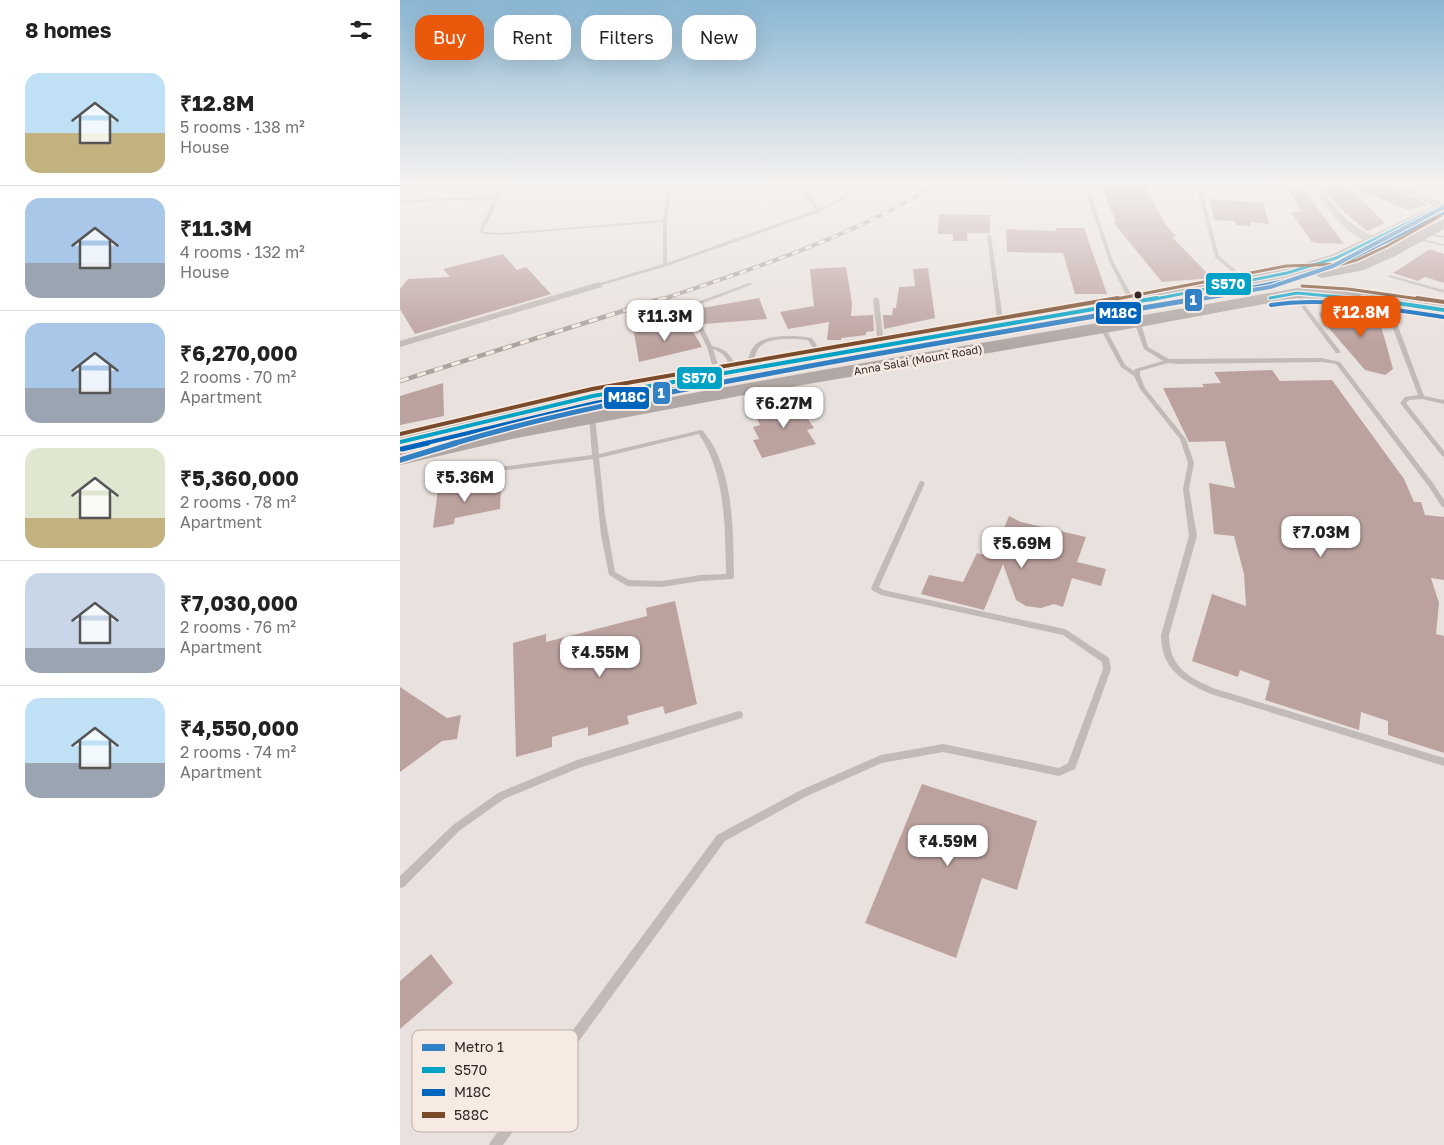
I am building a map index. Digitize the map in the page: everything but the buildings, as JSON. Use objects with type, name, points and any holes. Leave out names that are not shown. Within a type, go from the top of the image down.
[{"type":"main road","name":"Anna Salai (Mount Road)","points":[[400,442],[593,396],[1133,303],[1287,273],[1336,258],[1380,237]]},
{"type":"main road","points":[[1287,273],[1320,273],[1359,267],[1417,237]]},
{"type":"main road","points":[[1359,267],[1354,274],[1358,282],[1370,292],[1408,306],[1444,310]]},
{"type":"main road","points":[[1297,293],[1339,282],[1336,277],[1320,273]]},
{"type":"main road","name":"Anna Salai (Mount Road)","points":[[400,459],[517,432],[738,390],[1145,321],[1297,293],[1408,306]]},
{"type":"street","points":[[1368,237],[1375,240]]},
{"type":"street","points":[[400,344],[599,285]]},
{"type":"lane","points":[[665,237],[665,265]]},
{"type":"lane","points":[[599,285],[665,265],[744,237]]},
{"type":"lane","points":[[989,237],[1001,326]]},
{"type":"lane","points":[[1103,237],[1111,261],[1133,303]]},
{"type":"lane","points":[[1212,237],[1217,257],[1233,270],[1239,282]]},
{"type":"lane","points":[[1424,237],[1444,245]]},
{"type":"lane","points":[[1391,276],[1444,292]]},
{"type":"lane","points":[[676,309],[690,306],[751,284]]},
{"type":"lane","points":[[1297,293],[1338,352]]},
{"type":"lane","points":[[876,299],[881,346]]},
{"type":"lane","points":[[1386,302],[1422,397]]},
{"type":"lane","points":[[690,306],[710,347],[716,368],[735,372]]},
{"type":"lane","points":[[1145,321],[1138,327],[1146,348],[1168,361]]},
{"type":"lane","points":[[1103,328],[1119,362],[1137,375]]},
{"type":"lane","points":[[735,372],[761,342],[791,336],[810,339],[822,357]]},
{"type":"lane","points":[[710,347],[721,348],[728,353],[735,372]]},
{"type":"lane","points":[[1444,505],[1431,485],[1338,363],[1322,360],[1168,361],[1137,370],[1142,388],[1183,439],[1192,463],[1186,489],[1193,536],[1163,647],[1176,669],[1199,686],[1214,692],[1444,762]]},
{"type":"lane","points":[[1444,402],[1422,397],[1407,398],[1403,404],[1444,455]]},
{"type":"lane","points":[[453,475],[596,457],[701,432],[710,443],[720,472],[729,519],[730,577],[701,578],[662,584],[627,583],[612,573],[604,540],[596,457],[592,418]]},
{"type":"lane","points":[[578,1032],[720,838],[804,793],[881,758],[943,748],[1059,772],[1072,766],[1107,669],[1106,660],[1066,632],[880,592],[875,588],[922,484]]},
{"type":"lane","points":[[400,883],[456,828],[501,796],[578,764],[739,715]]},
{"type":"lane","points":[[495,1145],[505,1132]]},
{"type":"railway","points":[[660,300],[732,276],[833,237]]},
{"type":"railway","points":[[400,381],[664,298]]},
{"type":"metro line","name":"1","points":[[400,460],[515,425],[637,398],[871,354],[1270,287],[1333,266],[1387,237]]},
{"type":"transit line","name":"S570","points":[[400,442],[593,396],[1133,303],[1287,273],[1336,258],[1378,237]]},
{"type":"transit line","name":"M18C","points":[[402,449],[595,403],[1134,310],[1288,280],[1339,265],[1395,237]]},
{"type":"transit line","name":"588C","points":[[400,434],[592,389],[1132,296],[1286,266],[1342,264],[1357,260],[1402,237]]},
{"type":"transit line","name":"588C","points":[[1302,286],[1348,289],[1444,302]]},
{"type":"transit line","name":"S570","points":[[1270,298],[1297,293],[1347,296],[1444,310]]},
{"type":"transit line","name":"M18C","points":[[1271,305],[1297,301],[1346,303],[1443,317]]}]
